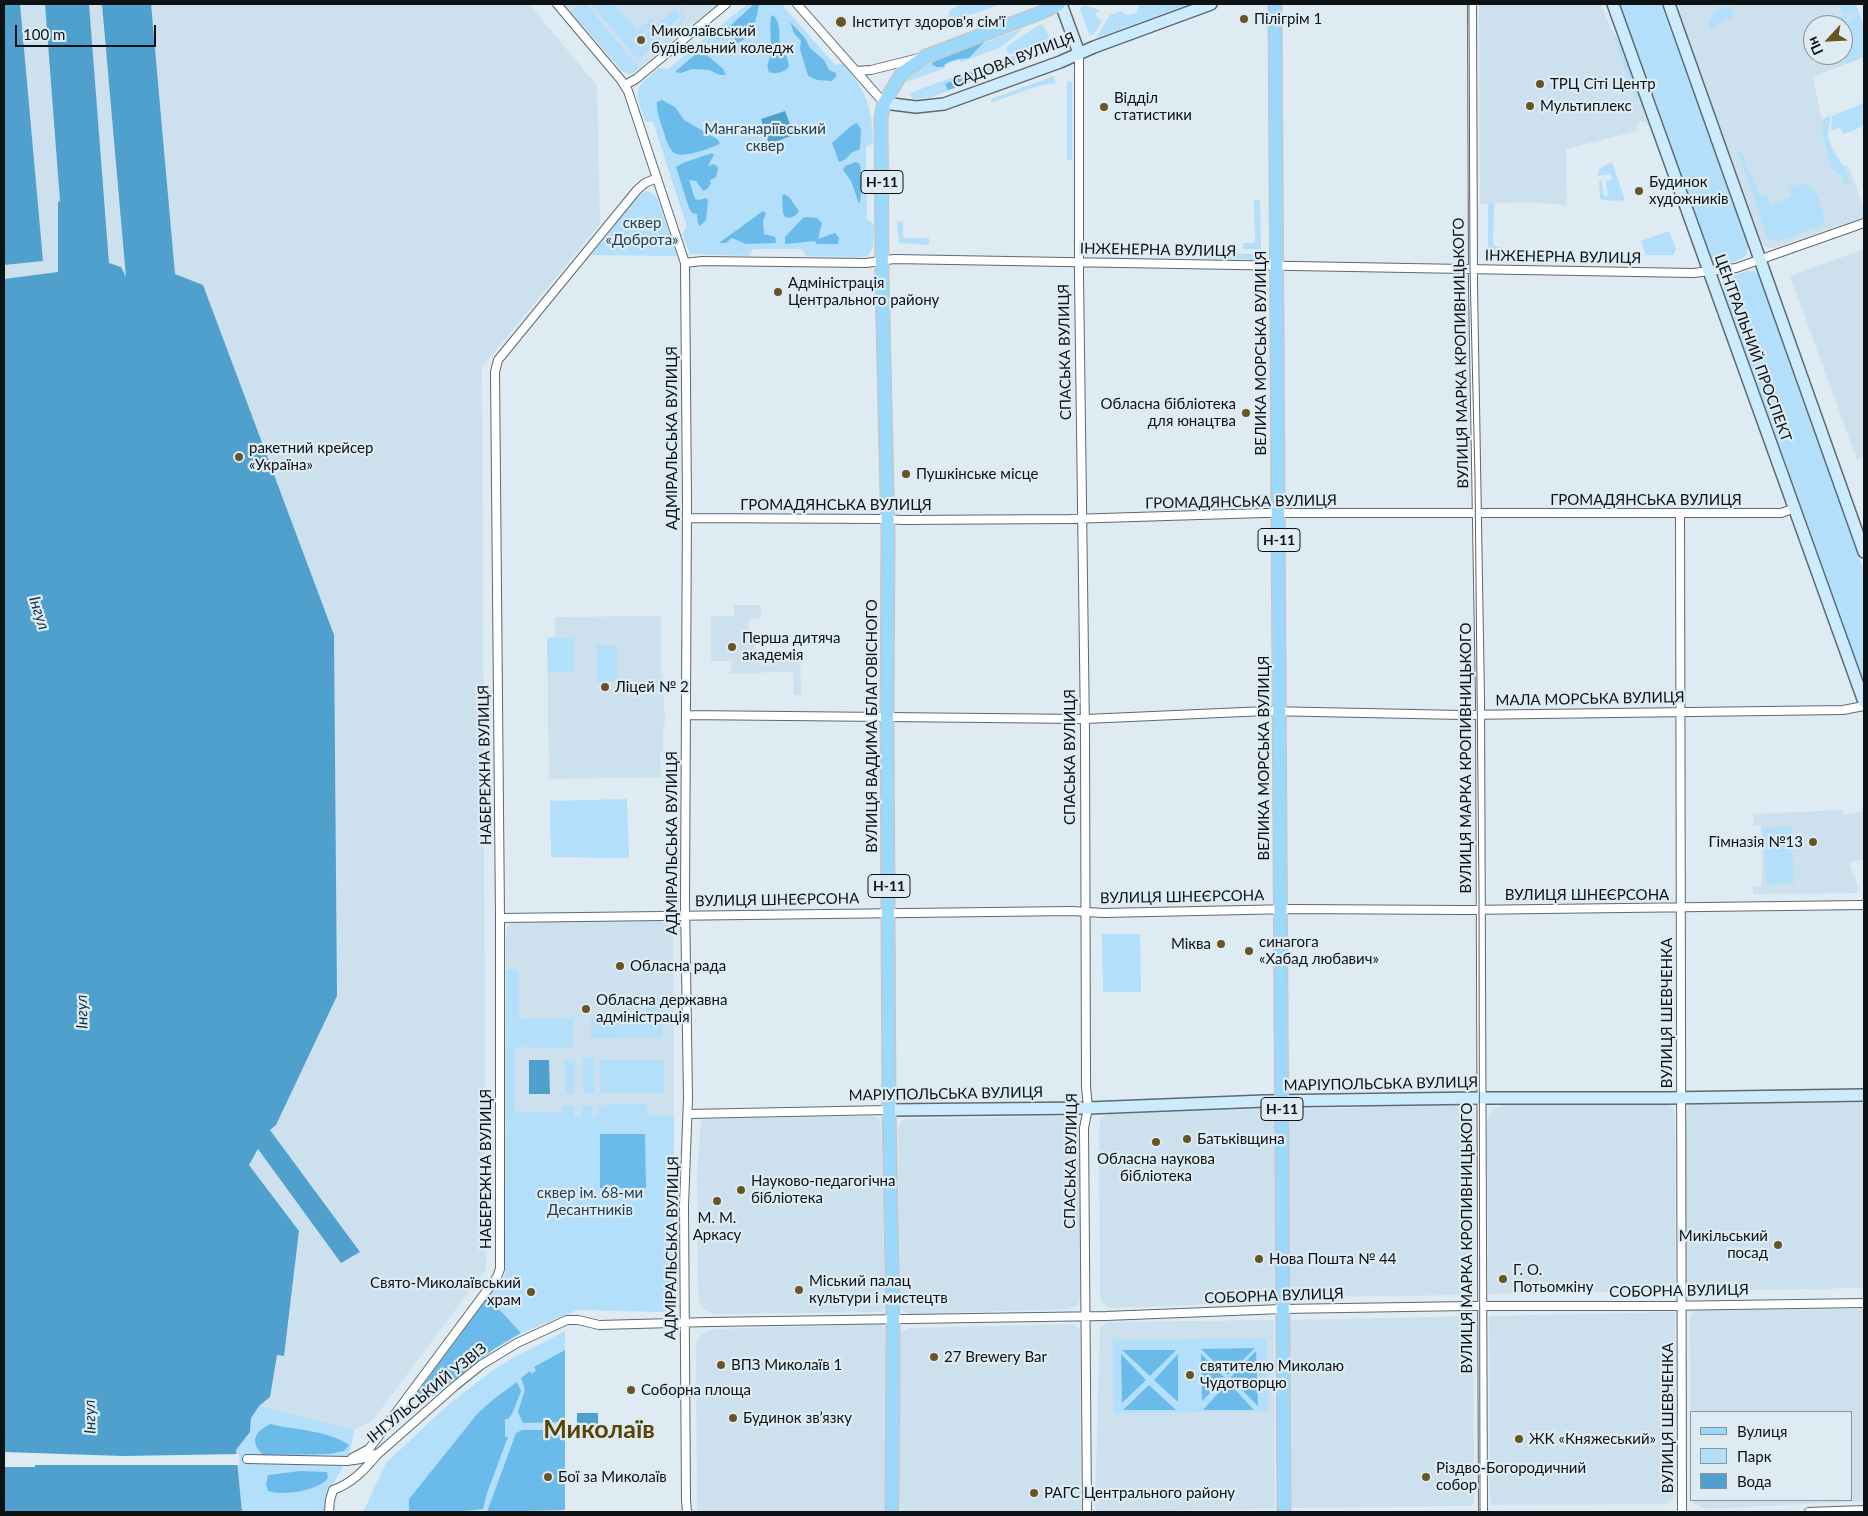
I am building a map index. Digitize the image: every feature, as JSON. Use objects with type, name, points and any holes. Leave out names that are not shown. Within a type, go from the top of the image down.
[{"type":"main road","name":"СПАСЬКА ВУЛИЦЯ","points":[[1060,4],[1079,53]]},
{"type":"main road","name":"Н-11","points":[[884,103],[902,73],[926,56],[1060,4]]},
{"type":"main road","name":"САДОВА ВУЛИЦЯ","points":[[884,103],[916,107],[944,104],[1211,4]]},
{"type":"main road","name":"ВЕЛИКА МОРСЬКА ВУЛИЦЯ","points":[[1275,4],[1284,1512]]},
{"type":"main road","name":"ЦЕНТРАЛЬНИЙ ПРОСПЕКТ","points":[[1613,4],[1864,702]]},
{"type":"main road","points":[[1669,4],[1864,552]]},
{"type":"main road","name":"ВУЛИЦЯ ВАДИМА БЛАГОВІСНОГО","points":[[884,103],[881,118],[888,519],[887,717],[890,914],[889,1110],[892,1512]]},
{"type":"main road","name":"МАРІУПОЛЬСЬКА ВУЛИЦЯ","points":[[889,1110],[1088,1108],[1282,1101],[1864,1095]]},
{"type":"street","points":[[557,4],[625,85],[657,178]]},
{"type":"street","points":[[625,85],[726,4]]},
{"type":"street","points":[[797,4],[884,103]]},
{"type":"street","name":"ВУЛИЦЯ МАРКА КРОПИВНИЦЬКОГО","points":[[1472,4],[1473,270],[1480,714],[1483,1512]]},
{"type":"street","name":"СПАСЬКА ВУЛИЦЯ","points":[[1079,53],[1079,262],[1088,1108],[1084,1128],[1087,1512]]},
{"type":"street","points":[[856,71],[870,70],[926,56]]},
{"type":"street","name":"АДМІРАЛЬСЬКА ВУЛИЦЯ","points":[[657,178],[685,263],[688,1114],[684,1205],[687,1512]]},
{"type":"street","name":"НАБЕРЕЖНА ВУЛИЦЯ","points":[[247,1459],[347,1460],[369,1449],[497,1277],[500,1269],[500,918],[495,372],[498,360],[636,190],[645,182],[657,178]]},
{"type":"street","name":"ІНЖЕНЕРНА ВУЛИЦЯ","points":[[685,263],[702,261],[866,263],[894,259],[1473,270],[1710,272],[1736,268],[1864,223]]},
{"type":"street","name":"ГРОМАДЯНСЬКА ВУЛИЦЯ","points":[[687,518],[902,520],[1083,519],[1278,513],[1781,513],[1794,508]]},
{"type":"street","name":"ВУЛИЦЯ ШЕВЧЕНКА","points":[[1680,513],[1682,1512]]},
{"type":"street","name":"МАЛА МОРСЬКА ВУЛИЦЯ","points":[[686,715],[1085,719],[1280,712],[1480,714],[1844,710],[1864,706]]},
{"type":"street","name":"ВУЛИЦЯ ШНЕЄРСОНА","points":[[500,918],[1280,909],[1481,910],[1864,905]]},
{"type":"street","name":"МАРІУПОЛЬСЬКА ВУЛИЦЯ","points":[[688,1114],[889,1110]]},
{"type":"street","name":"СОБОРНА ВУЛИЦЯ","points":[[685,1323],[1085,1316],[1282,1309],[1481,1306],[1682,1306],[1864,1302]]},
{"type":"street","name":"ІНГУЛЬСЬКИЙ УЗВІЗ","points":[[347,1460],[361,1459],[379,1453],[455,1386],[489,1360],[517,1342],[567,1320],[578,1320],[599,1325],[685,1323]]},
{"type":"street","points":[[329,1512],[333,1490],[342,1487],[358,1476],[379,1453]]},
{"type":"street","points":[[1808,1512],[1864,1510]]},
{"type":"shaded area","points":[[4,4],[529,4],[597,86],[600,224],[482,367],[486,1269],[372,1421],[354,1430],[259,1406],[270,1397],[277,1355],[284,1356],[299,1231],[249,1165],[259,1149],[341,1263],[359,1252],[270,1130],[276,1125],[337,996],[127,279],[109,263],[105,199],[58,202],[58,273],[4,279]]},
{"type":"shaded area","points":[[564,4],[717,4],[635,72],[630,74],[622,71]]},
{"type":"shaded area","points":[[754,4],[759,4],[757,16],[753,28],[746,38],[736,43],[730,30],[721,38],[716,39]]},
{"type":"shaded area","points":[[1479,4],[1601,4],[1610,27],[1622,47],[1650,126],[1641,121],[1637,131],[1566,149],[1567,205],[1530,202],[1480,204]]},
{"type":"shaded area","points":[[1675,4],[1856,4],[1864,27],[1864,57],[1853,61],[1853,15],[1803,15],[1803,65],[1844,65],[1813,77],[1822,120],[1821,130],[1832,171],[1848,165],[1864,210],[1864,217],[1774,248],[1768,248],[1763,245]]},
{"type":"shaded area","points":[[773,15],[778,23],[781,47],[789,66],[783,71],[774,73],[769,72],[767,67],[771,53],[770,22]]},
{"type":"shaded area","points":[[790,22],[805,38],[810,48],[824,60],[829,70],[836,73],[836,77],[832,81],[817,80],[808,76],[800,49],[801,41],[794,33]]},
{"type":"shaded area","points":[[984,42],[969,58],[951,61],[943,67],[936,67],[932,64],[933,62]]},
{"type":"shaded area","points":[[708,43],[708,56],[723,69],[726,75],[720,75],[709,70],[692,69],[681,73],[675,72]]},
{"type":"shaded area","points":[[975,71],[975,76],[967,84],[948,90],[945,84]]},
{"type":"shaded area","points":[[662,100],[675,107],[684,120],[717,139],[720,144],[688,154],[681,155],[672,151],[666,140],[658,114],[657,102]]},
{"type":"shaded area","points":[[857,123],[861,129],[860,149],[839,162],[832,143]]},
{"type":"shaded area","points":[[712,153],[714,155],[708,166],[714,164],[718,169],[716,177],[710,180],[711,183],[707,189],[703,191],[696,181],[689,180],[695,199],[706,198],[708,200],[706,220],[700,226],[697,214],[692,213],[689,208],[676,167]]},
{"type":"shaded area","points":[[856,162],[860,164],[861,174],[859,204],[851,181],[843,170],[845,166]]},
{"type":"shaded area","points":[[784,194],[789,197],[799,211],[790,218],[785,217],[783,213],[782,196]]},
{"type":"shaded area","points":[[763,211],[766,213],[763,221],[764,234],[775,237],[776,243],[746,244],[732,238],[726,243],[719,243]]},
{"type":"shaded area","points":[[803,218],[817,218],[822,223],[818,239],[835,233],[839,238],[838,244],[817,244],[815,241],[785,244],[785,237]]},
{"type":"shaded area","points":[[1864,249],[1864,457],[1857,460],[1790,276]]},
{"type":"shaded area","name":"Перша дитяча академія","points":[[734,605],[761,605],[761,618],[749,619],[749,633],[763,633],[763,642],[754,643],[754,658],[771,658],[771,652],[800,652],[801,695],[794,695],[793,672],[731,673],[731,661],[711,661],[711,616],[734,616]]},
{"type":"shaded area","name":"Ліцей № 2","points":[[661,616],[661,673],[663,674],[665,725],[663,726],[663,753],[660,753],[661,777],[549,779],[547,638],[555,637],[555,617]]},
{"type":"shaded area","name":"Гімназія №13","points":[[1843,810],[1844,815],[1864,811],[1864,859],[1849,863],[1858,887],[1857,893],[1753,894],[1753,887],[1762,886],[1761,825],[1754,825],[1753,814]]},
{"type":"shaded area","points":[[660,919],[673,926],[674,1116],[505,1117],[506,933],[508,926],[519,921]]},
{"type":"shaded area","points":[[1861,1099],[1864,1102],[1864,1288],[1685,1291],[1685,1119],[1688,1107],[1694,1103]]},
{"type":"shaded area","points":[[1658,1102],[1668,1104],[1673,1108],[1675,1117],[1675,1291],[1488,1294],[1487,1121],[1492,1110],[1503,1105]]},
{"type":"shaded area","points":[[1458,1105],[1467,1110],[1472,1123],[1473,1295],[1290,1297],[1289,1121],[1293,1113],[1306,1109]]},
{"type":"shaded area","points":[[1265,1109],[1273,1118],[1274,1126],[1275,1292],[1271,1300],[1266,1302],[1110,1308],[1104,1305],[1100,1299],[1099,1127],[1101,1118],[1108,1114]]},
{"type":"shaded area","points":[[1069,1116],[1080,1127],[1080,1297],[1078,1305],[1070,1309],[910,1314],[904,1312],[900,1300],[899,1124],[905,1119]]},
{"type":"shaded area","points":[[876,1117],[880,1121],[881,1128],[885,1308],[881,1312],[714,1314],[704,1309],[699,1301],[698,1282],[697,1173],[701,1122],[705,1119]]},
{"type":"shaded area","points":[[600,1134],[645,1134],[646,1188],[600,1188]]},
{"type":"shaded area","points":[[488,1297],[521,1333],[494,1349],[426,1401],[417,1393]]},
{"type":"shaded area","points":[[1864,1309],[1864,1501],[1705,1509],[1693,1503],[1692,1501],[1853,1501],[1853,1411],[1691,1411],[1690,1316],[1694,1311],[1699,1310]]},
{"type":"shaded area","points":[[1673,1312],[1675,1314],[1675,1494],[1672,1500],[1667,1504],[1492,1505],[1490,1498],[1489,1316]]},
{"type":"shaded area","points":[[1473,1316],[1474,1503],[1470,1506],[1295,1508],[1291,1506],[1290,1320]]},
{"type":"shaded area","points":[[1274,1320],[1275,1508],[1098,1512],[1095,1507],[1100,1327],[1107,1322]]},
{"type":"shaded area","points":[[882,1324],[885,1328],[885,1507],[882,1511],[697,1512],[696,1348],[697,1341],[701,1335],[716,1329]]},
{"type":"shaded area","points":[[1073,1324],[1080,1330],[1081,1508],[1079,1512],[903,1512],[900,1507],[899,1336],[901,1331],[910,1328]]},
{"type":"shaded area","points":[[1255,1348],[1228,1375],[1201,1349]]},
{"type":"shaded area","points":[[565,1350],[565,1422],[523,1423],[518,1412],[525,1389],[521,1378],[530,1371],[532,1374],[536,1370],[534,1367]]},
{"type":"shaded area","points":[[1122,1350],[1176,1350],[1150,1376]]},
{"type":"shaded area","points":[[1256,1351],[1258,1406],[1230,1378]]},
{"type":"shaded area","points":[[1121,1354],[1146,1380],[1122,1403]]},
{"type":"shaded area","points":[[1178,1354],[1178,1402],[1154,1380]]},
{"type":"shaded area","points":[[1201,1354],[1225,1378],[1202,1401]]},
{"type":"shaded area","points":[[517,1382],[521,1391],[512,1414],[508,1419],[505,1419],[505,1437],[508,1437],[483,1509],[455,1512],[409,1512],[409,1499],[478,1413]]},
{"type":"shaded area","points":[[1228,1382],[1254,1410],[1203,1410]]},
{"type":"shaded area","points":[[1149,1385],[1176,1410],[1123,1410]]},
{"type":"shaded area","points":[[270,1424],[321,1433],[349,1445],[344,1451],[330,1454],[263,1455],[255,1441],[261,1430]]},
{"type":"shaded area","points":[[522,1430],[565,1430],[565,1510],[487,1512],[516,1433]]},
{"type":"shaded area","points":[[301,1471],[327,1472],[328,1478],[317,1486],[291,1493],[268,1491],[266,1484],[268,1475]]},
{"type":"green space","points":[[580,4],[586,4],[639,68],[630,74],[622,71],[571,12]]},
{"type":"green space","points":[[591,4],[614,4],[637,30],[651,19],[655,23],[641,35],[642,40],[649,47],[682,19],[680,4],[682,4],[685,19],[638,60]]},
{"type":"green space","name":"Манганаріївський сквер","points":[[747,4],[786,4],[784,7],[835,65],[844,63],[863,92],[871,118],[873,143],[866,147],[867,219],[874,224],[873,247],[868,256],[806,256],[802,249],[753,249],[749,256],[690,254],[682,233],[687,227],[653,122],[645,121],[639,102],[638,90],[644,81],[659,68],[668,69]]},
{"type":"green space","points":[[960,4],[1001,4],[950,22],[948,17],[950,10]]},
{"type":"green space","points":[[1141,4],[1189,4],[1096,38],[1110,15],[1121,11],[1127,15],[1133,14],[1137,12]]},
{"type":"green space","points":[[1620,4],[1661,4],[1748,242],[1747,254],[1739,260],[1719,263],[1711,257]]},
{"type":"green space","points":[[1855,4],[1859,13],[1850,12],[1843,15],[1840,5]]},
{"type":"green space","points":[[1083,5],[1099,10],[1096,14],[1097,18],[1102,21],[1093,35],[1089,34],[1080,9]]},
{"type":"green space","points":[[1724,6],[1724,8],[1730,6],[1734,17],[1714,25],[1715,29],[1711,29],[1708,23],[1717,8]]},
{"type":"green space","points":[[677,7],[679,18],[649,44],[644,35]]},
{"type":"green space","points":[[1860,15],[1864,27],[1864,57],[1853,61],[1853,18]]},
{"type":"green space","points":[[1040,24],[1044,26],[1052,45],[1050,50],[1010,54],[1007,52],[1006,47]]},
{"type":"green space","points":[[1610,27],[1622,47],[1639,95],[1637,102]]},
{"type":"green space","points":[[1024,28],[1000,48],[961,62],[960,59],[945,65],[945,68],[906,82],[907,78],[925,64]]},
{"type":"green space","points":[[1051,52],[932,97],[912,99],[910,93],[1007,57]]},
{"type":"green space","points":[[1054,76],[1055,83],[1031,88],[992,102],[991,99]]},
{"type":"green space","points":[[1067,82],[1072,82],[1072,160],[1067,160]]},
{"type":"green space","points":[[1864,103],[1864,126],[1843,134],[1840,128],[1831,131],[1832,116]]},
{"type":"green space","points":[[1830,115],[1828,138],[1844,167],[1849,182],[1845,184],[1842,176],[1835,170],[1832,171],[1821,130],[1822,120]]},
{"type":"green space","points":[[1738,152],[1742,153],[1746,160],[1751,177],[1753,177],[1760,196],[1766,194],[1771,205],[1791,197],[1788,187],[1806,185],[1816,193],[1825,224],[1778,241],[1777,238],[1769,241]]},
{"type":"green space","points":[[1612,162],[1625,200],[1600,199],[1599,181],[1601,180],[1604,196],[1608,196],[1606,181],[1612,179],[1611,174],[1598,176],[1599,169]]},
{"type":"green space","name":"сквер «Доброта»","points":[[646,191],[657,198],[677,256],[591,255],[639,195]]},
{"type":"green space","points":[[1254,200],[1260,200],[1261,249],[1243,249],[1243,243],[1255,243]]},
{"type":"green space","points":[[1494,203],[1493,243],[1496,247],[1501,247],[1501,254],[1488,254],[1488,204]]},
{"type":"green space","points":[[897,221],[903,222],[903,238],[929,238],[929,245],[899,243]]},
{"type":"green space","points":[[1669,231],[1676,249],[1673,255],[1646,255],[1641,241]]},
{"type":"green space","points":[[1199,253],[1261,254],[1261,260],[1199,258]]},
{"type":"green space","points":[[1747,271],[1754,271],[1759,275],[1864,572],[1864,683],[1724,295],[1726,280]]},
{"type":"green space","points":[[574,637],[574,672],[548,672],[547,638]]},
{"type":"green space","points":[[597,645],[617,645],[617,681],[597,681]]},
{"type":"green space","points":[[627,799],[629,858],[551,857],[550,801]]},
{"type":"green space","points":[[1791,826],[1794,883],[1766,884],[1763,828]]},
{"type":"green space","points":[[1102,934],[1140,934],[1141,992],[1103,992]]},
{"type":"green space","name":"сквер ім. 68-ми Десантників","points":[[518,969],[519,1019],[573,1018],[573,1048],[515,1047],[515,1111],[561,1113],[561,1105],[574,1106],[574,1116],[581,1117],[582,1105],[592,1105],[592,1117],[599,1116],[598,1105],[646,1104],[647,1115],[674,1116],[673,1301],[668,1310],[664,1312],[577,1310],[521,1333],[488,1297],[505,1276],[506,970]]},
{"type":"green space","points":[[646,998],[661,998],[662,1037],[591,1039],[591,1018],[646,1017]]},
{"type":"green space","points":[[583,1058],[594,1058],[594,1093],[583,1093]]},
{"type":"green space","points":[[565,1060],[575,1060],[575,1094],[565,1094]]},
{"type":"green space","points":[[600,1060],[664,1060],[664,1093],[600,1093]]},
{"type":"green space","points":[[565,1331],[565,1510],[363,1512],[386,1463],[449,1404],[511,1359]]},
{"type":"green space","points":[[1267,1338],[1268,1411],[1114,1413],[1113,1340]]},
{"type":"green space","points":[[259,1406],[354,1430],[348,1457],[330,1491],[326,1512],[242,1512],[236,1450],[250,1432],[251,1418]]},
{"type":"water","points":[[4,4],[20,4],[43,261],[4,265]]},
{"type":"water","name":"Інгул","points":[[45,4],[89,4],[109,263],[121,267],[126,277],[102,4],[151,4],[175,274],[203,285],[334,635],[337,996],[276,1125],[270,1130],[360,1252],[341,1263],[258,1149],[249,1165],[299,1231],[284,1356],[277,1355],[270,1397],[259,1406],[251,1418],[250,1432],[236,1450],[242,1512],[4,1512],[4,279],[58,272],[58,202],[60,201]]},
{"type":"water","points":[[785,111],[794,135],[769,144],[761,119]]},
{"type":"water","points":[[529,1060],[549,1060],[550,1094],[529,1094]]},
{"type":"water","points":[[577,1413],[598,1413],[598,1434],[577,1434]]},
{"type":"pier","points":[[4,1452],[123,1456],[239,1454],[240,1465],[35,1465],[35,1467],[4,1467]]},
{"type":"tram line","points":[[1469,4],[1470,270],[1475,477],[1479,892],[1480,1512]]},
{"type":"place","name":"Пілігрім 1","points":[[1244,19]]},
{"type":"place","name":"Інститут здоров'я сім'ї","points":[[841,22]]},
{"type":"place","name":"Миколаївський будівельний коледж","points":[[641,40]]},
{"type":"place","name":"ТРЦ Сіті Центр","points":[[1540,84]]},
{"type":"place","name":"Мультиплекс","points":[[1530,106]]},
{"type":"place","name":"Відділ статистики","points":[[1104,107]]},
{"type":"place","name":"Будинок художників","points":[[1639,191]]},
{"type":"place","name":"Адміністрація Центрального району","points":[[778,292]]},
{"type":"place","name":"Обласна бібліотека для юнацтва","points":[[1246,413]]},
{"type":"place","name":"ракетний крейсер «Україна»","points":[[239,457]]},
{"type":"place","name":"Пушкінське місце","points":[[906,474]]},
{"type":"place","name":"Перша дитяча академія","points":[[732,647]]},
{"type":"place","name":"Ліцей № 2","points":[[605,687]]},
{"type":"place","name":"Гімназія №13","points":[[1813,842]]},
{"type":"place","name":"Міква","points":[[1221,944]]},
{"type":"place","name":"синагога «Хабад любавич»","points":[[1249,951]]},
{"type":"place","name":"Обласна рада","points":[[620,966]]},
{"type":"place","name":"Обласна державна адміністрація","points":[[586,1009]]},
{"type":"place","name":"Батьківщина","points":[[1187,1139]]},
{"type":"place","name":"Обласна наукова бібліотека","points":[[1156,1142]]},
{"type":"place","name":"Науково-педагогічна бібліотека","points":[[741,1190]]},
{"type":"place","name":"М. М. Аркасу","points":[[717,1201]]},
{"type":"place","name":"Микільський посад","points":[[1778,1245]]},
{"type":"place","name":"Нова Пошта № 44","points":[[1259,1259]]},
{"type":"place","name":"Г. О. Потьомкіну","points":[[1503,1279]]},
{"type":"place","name":"Міський палац культури і мистецтв","points":[[799,1290]]},
{"type":"place","name":"Свято-Миколаївський храм","points":[[531,1292]]},
{"type":"place","name":"27 Brewery Bar","points":[[934,1357]]},
{"type":"place","name":"ВПЗ Миколаїв 1","points":[[721,1365]]},
{"type":"place","name":"святителю Миколаю Чудотворцю","points":[[1190,1375]]},
{"type":"place","name":"Соборна площа","points":[[631,1390]]},
{"type":"place","name":"Будинок зв’язку","points":[[733,1418]]},
{"type":"place","name":"ЖК «Княжеський»","points":[[1519,1439]]},
{"type":"place","name":"Бої за Миколаїв","points":[[548,1477]]},
{"type":"place","name":"Різдво-Богородичний собор","points":[[1426,1477]]},
{"type":"place","name":"РАГС Центрального району","points":[[1034,1493]]},
{"type":"district","name":"Миколаїв","points":[[599,1430]]}]
